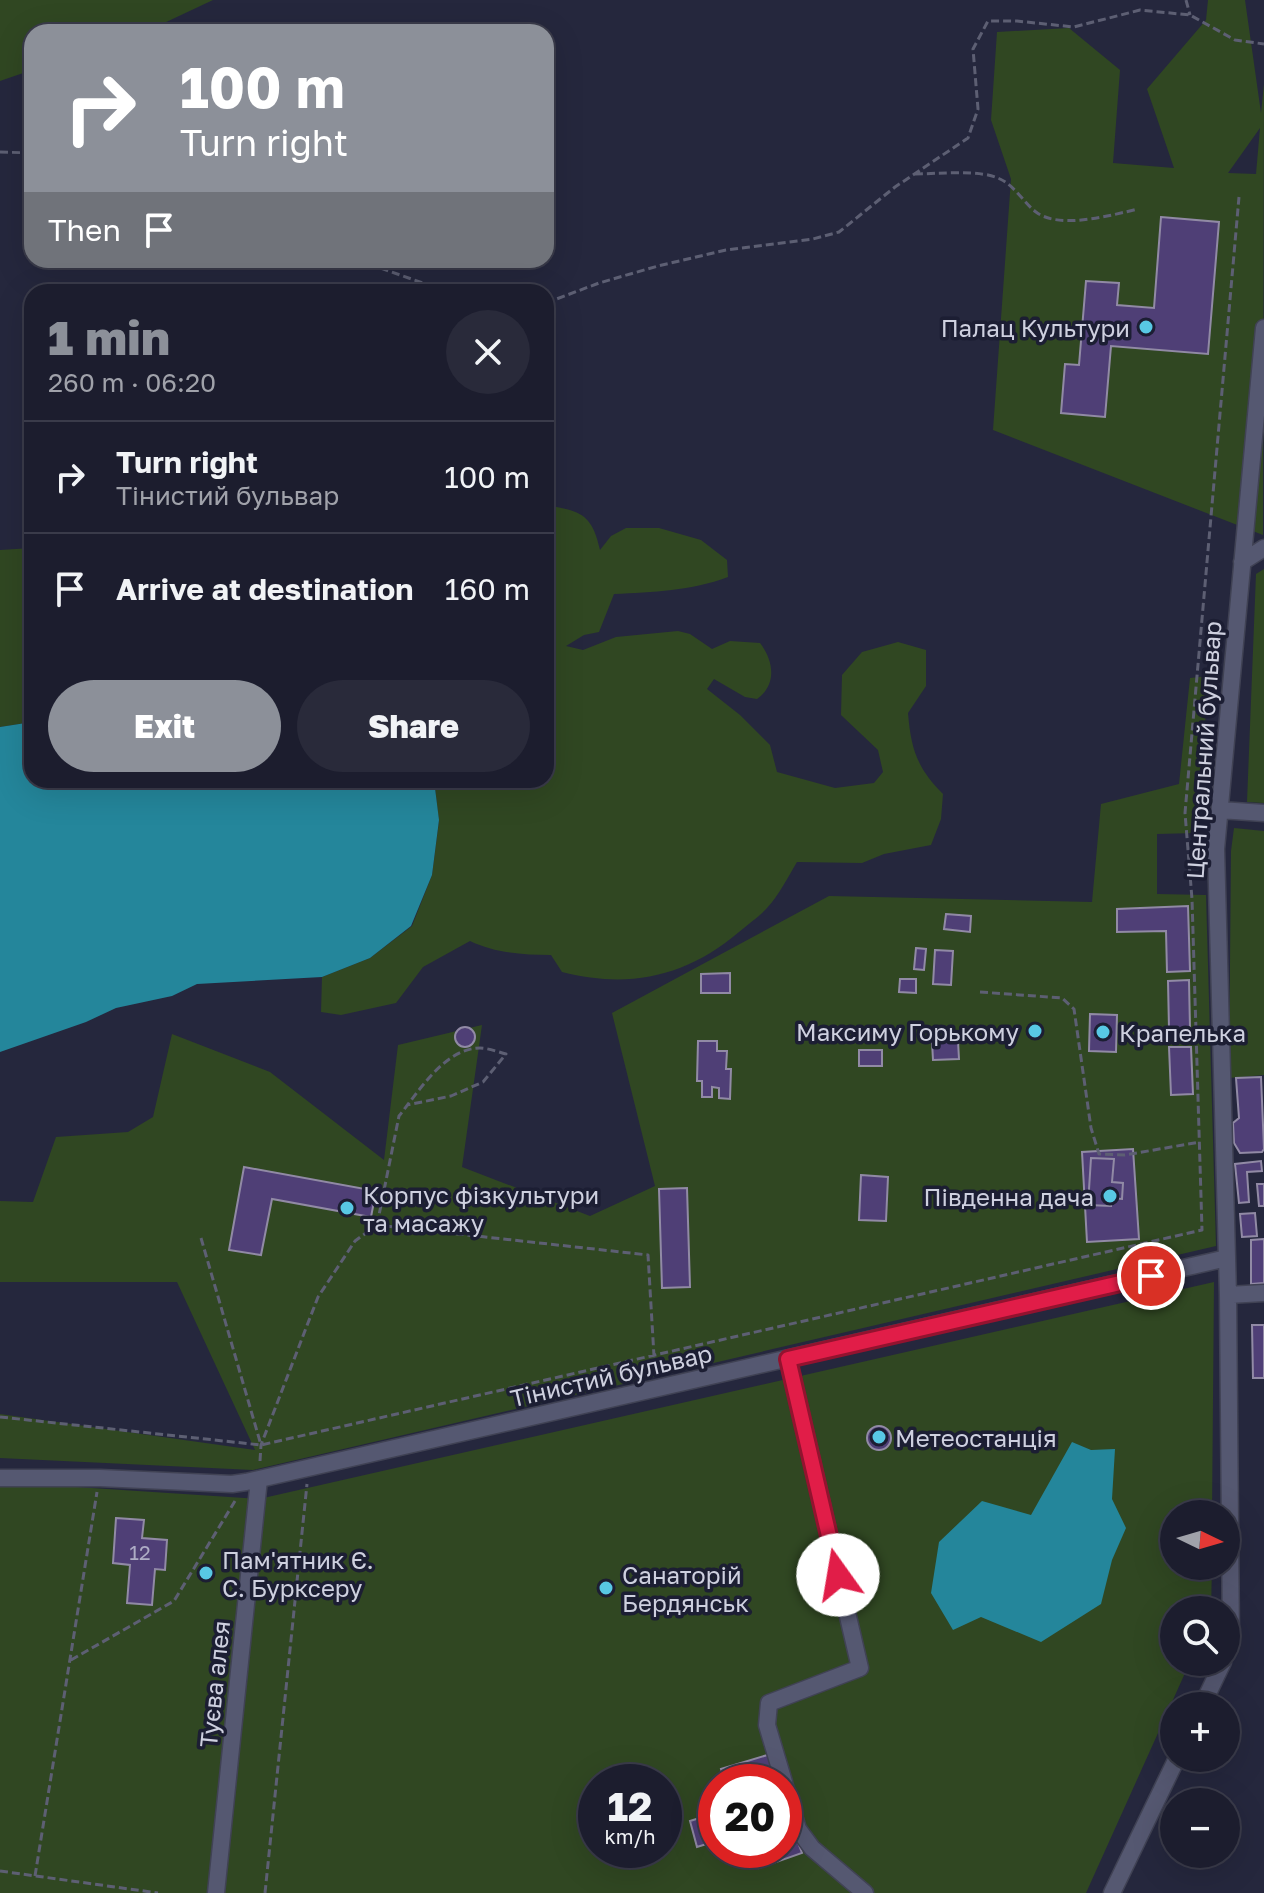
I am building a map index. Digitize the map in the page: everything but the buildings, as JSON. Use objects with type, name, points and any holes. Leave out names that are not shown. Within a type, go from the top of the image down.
[{"type":"street","name":"Центральний бульвар","points":[[1231,1596],[1228,1295],[1216,849],[1264,328]]},
{"type":"street","points":[[1242,562],[1264,548]]},
{"type":"street","points":[[1220,810],[1264,813]]},
{"type":"street","name":"Тінистий бульвар","points":[[0,1478],[100,1478],[232,1484],[253,1481],[1227,1258]]},
{"type":"street","points":[[1228,1295],[1264,1293]]},
{"type":"street","points":[[779,1764],[767,1725],[769,1703],[860,1668],[788,1359]]},
{"type":"street","name":"Туєва алея","points":[[216,1893],[253,1481]]},
{"type":"street","points":[[1111,1892],[1170,1772]]},
{"type":"street","points":[[802,1834],[812,1848],[865,1893]]},
{"type":"path","points":[[1186,0],[1190,15]]},
{"type":"path","points":[[554,300],[658,266],[726,250],[813,239],[839,232],[914,174],[968,138],[978,109],[973,49],[988,21],[1074,27],[1140,10],[1190,15],[1235,40],[1264,44]]},
{"type":"path","points":[[0,152],[24,153]]},
{"type":"path","points":[[914,174],[974,174],[999,178],[1047,219],[1075,220],[1138,209]]},
{"type":"path","points":[[0,1417],[261,1445],[1202,1230],[1192,899],[1185,813],[1239,197]]},
{"type":"path","points":[[380,268],[426,284]]},
{"type":"path","points":[[980,992],[1062,998],[1074,1009],[1091,1128],[1099,1154],[1125,1155],[1200,1142]]},
{"type":"path","points":[[377,1225],[399,1116],[407,1105],[451,1055],[480,1048],[506,1054],[483,1082],[451,1096],[407,1105]]},
{"type":"path","points":[[261,1445],[318,1297],[355,1241],[377,1225],[648,1255],[652,1357],[657,1389]]},
{"type":"path","points":[[201,1238],[261,1445]]},
{"type":"path","points":[[265,1893],[309,1469]]},
{"type":"path","points":[[35,1876],[100,1478]]},
{"type":"path","points":[[71,1660],[174,1601],[253,1481]]},
{"type":"path","points":[[0,1871],[158,1893]]},
{"type":"green space","points":[[0,0],[213,0],[162,24],[24,24],[24,73],[0,81]]},
{"type":"green space","points":[[1208,0],[1245,0],[1261,113],[1264,84],[1263,535],[993,430],[1011,179],[991,120],[997,32],[1069,28],[1120,70],[1113,163],[1174,168],[1147,89],[1206,20]],"holes":[[[1260,128],[1256,174],[1228,173]]]},
{"type":"green space","points":[[554,507],[583,516],[593,529],[600,550],[611,536],[626,528],[659,528],[701,540],[727,560],[728,577],[714,582],[672,590],[614,594],[599,632],[584,635],[566,646],[583,650],[616,637],[678,631],[690,634],[712,649],[730,641],[760,643],[768,657],[771,672],[768,687],[757,699],[745,697],[714,679],[707,689],[740,715],[770,745],[777,772],[835,788],[874,783],[883,772],[878,750],[841,715],[842,675],[862,652],[898,642],[926,650],[926,686],[908,713],[917,757],[943,794],[941,819],[931,845],[884,854],[862,863],[797,862],[771,903],[739,932],[698,960],[656,975],[633,979],[587,977],[562,972],[551,955],[509,952],[470,941],[423,967],[396,1003],[341,1015],[321,1012],[322,977],[370,958],[412,926],[432,875],[439,821],[435,788],[554,788]]},
{"type":"green space","points":[[24,548],[24,723],[0,727],[0,550]]},
{"type":"green space","points":[[1264,569],[1264,803],[1247,802],[1256,574]]},
{"type":"green space","points":[[1209,676],[1196,833],[1157,834],[1157,894],[1206,895],[1216,1246],[253,1470],[0,1458],[0,1414],[255,1450],[177,1282],[0,1282],[0,1201],[33,1202],[56,1137],[128,1132],[153,1117],[172,1034],[270,1072],[384,1160],[398,1045],[482,1025],[462,1167],[590,1216],[655,1186],[612,1013],[829,896],[1092,902],[1101,804],[1179,784],[1190,678]]},
{"type":"green space","points":[[1234,828],[1264,831],[1264,1075],[1229,1078],[1231,851]]},
{"type":"green space","name":"Санаторій Бердянськ","points":[[1214,1282],[1212,1500],[1160,1500],[1160,1580],[1212,1580],[1211,1596],[1160,1596],[1160,1676],[1184,1676],[1176,1692],[1160,1692],[1160,1729],[1086,1893],[0,1893],[0,1482],[259,1499]]},
{"type":"water","points":[[24,723],[24,788],[435,788],[439,820],[432,875],[411,926],[370,958],[322,977],[197,984],[172,996],[116,1008],[86,1022],[0,1052],[0,727]]},
{"type":"water","points":[[1072,1442],[1091,1450],[1115,1449],[1112,1499],[1126,1528],[1112,1560],[1101,1604],[1041,1642],[981,1617],[953,1630],[931,1593],[939,1542],[982,1501],[1031,1515]]},
{"type":"place","name":"Палац Культури","points":[[1146,327]]},
{"type":"place","name":"Максиму Горькому","points":[[1035,1031]]},
{"type":"place","name":"Крапелька","points":[[1103,1032]]},
{"type":"place","name":"Південна дача","points":[[1110,1196]]},
{"type":"place","name":"Корпус фізкультури та масажу","points":[[347,1208]]},
{"type":"place","name":"Метеостанція","points":[[879,1437]]},
{"type":"place","name":"Пам'ятник Є. С. Бурксеру","points":[[206,1573]]},
{"type":"place","name":"Санаторій Бердянськ","points":[[606,1588]]},
{"type":"route","points":[[838,1575],[788,1359],[1151,1276]]}]
